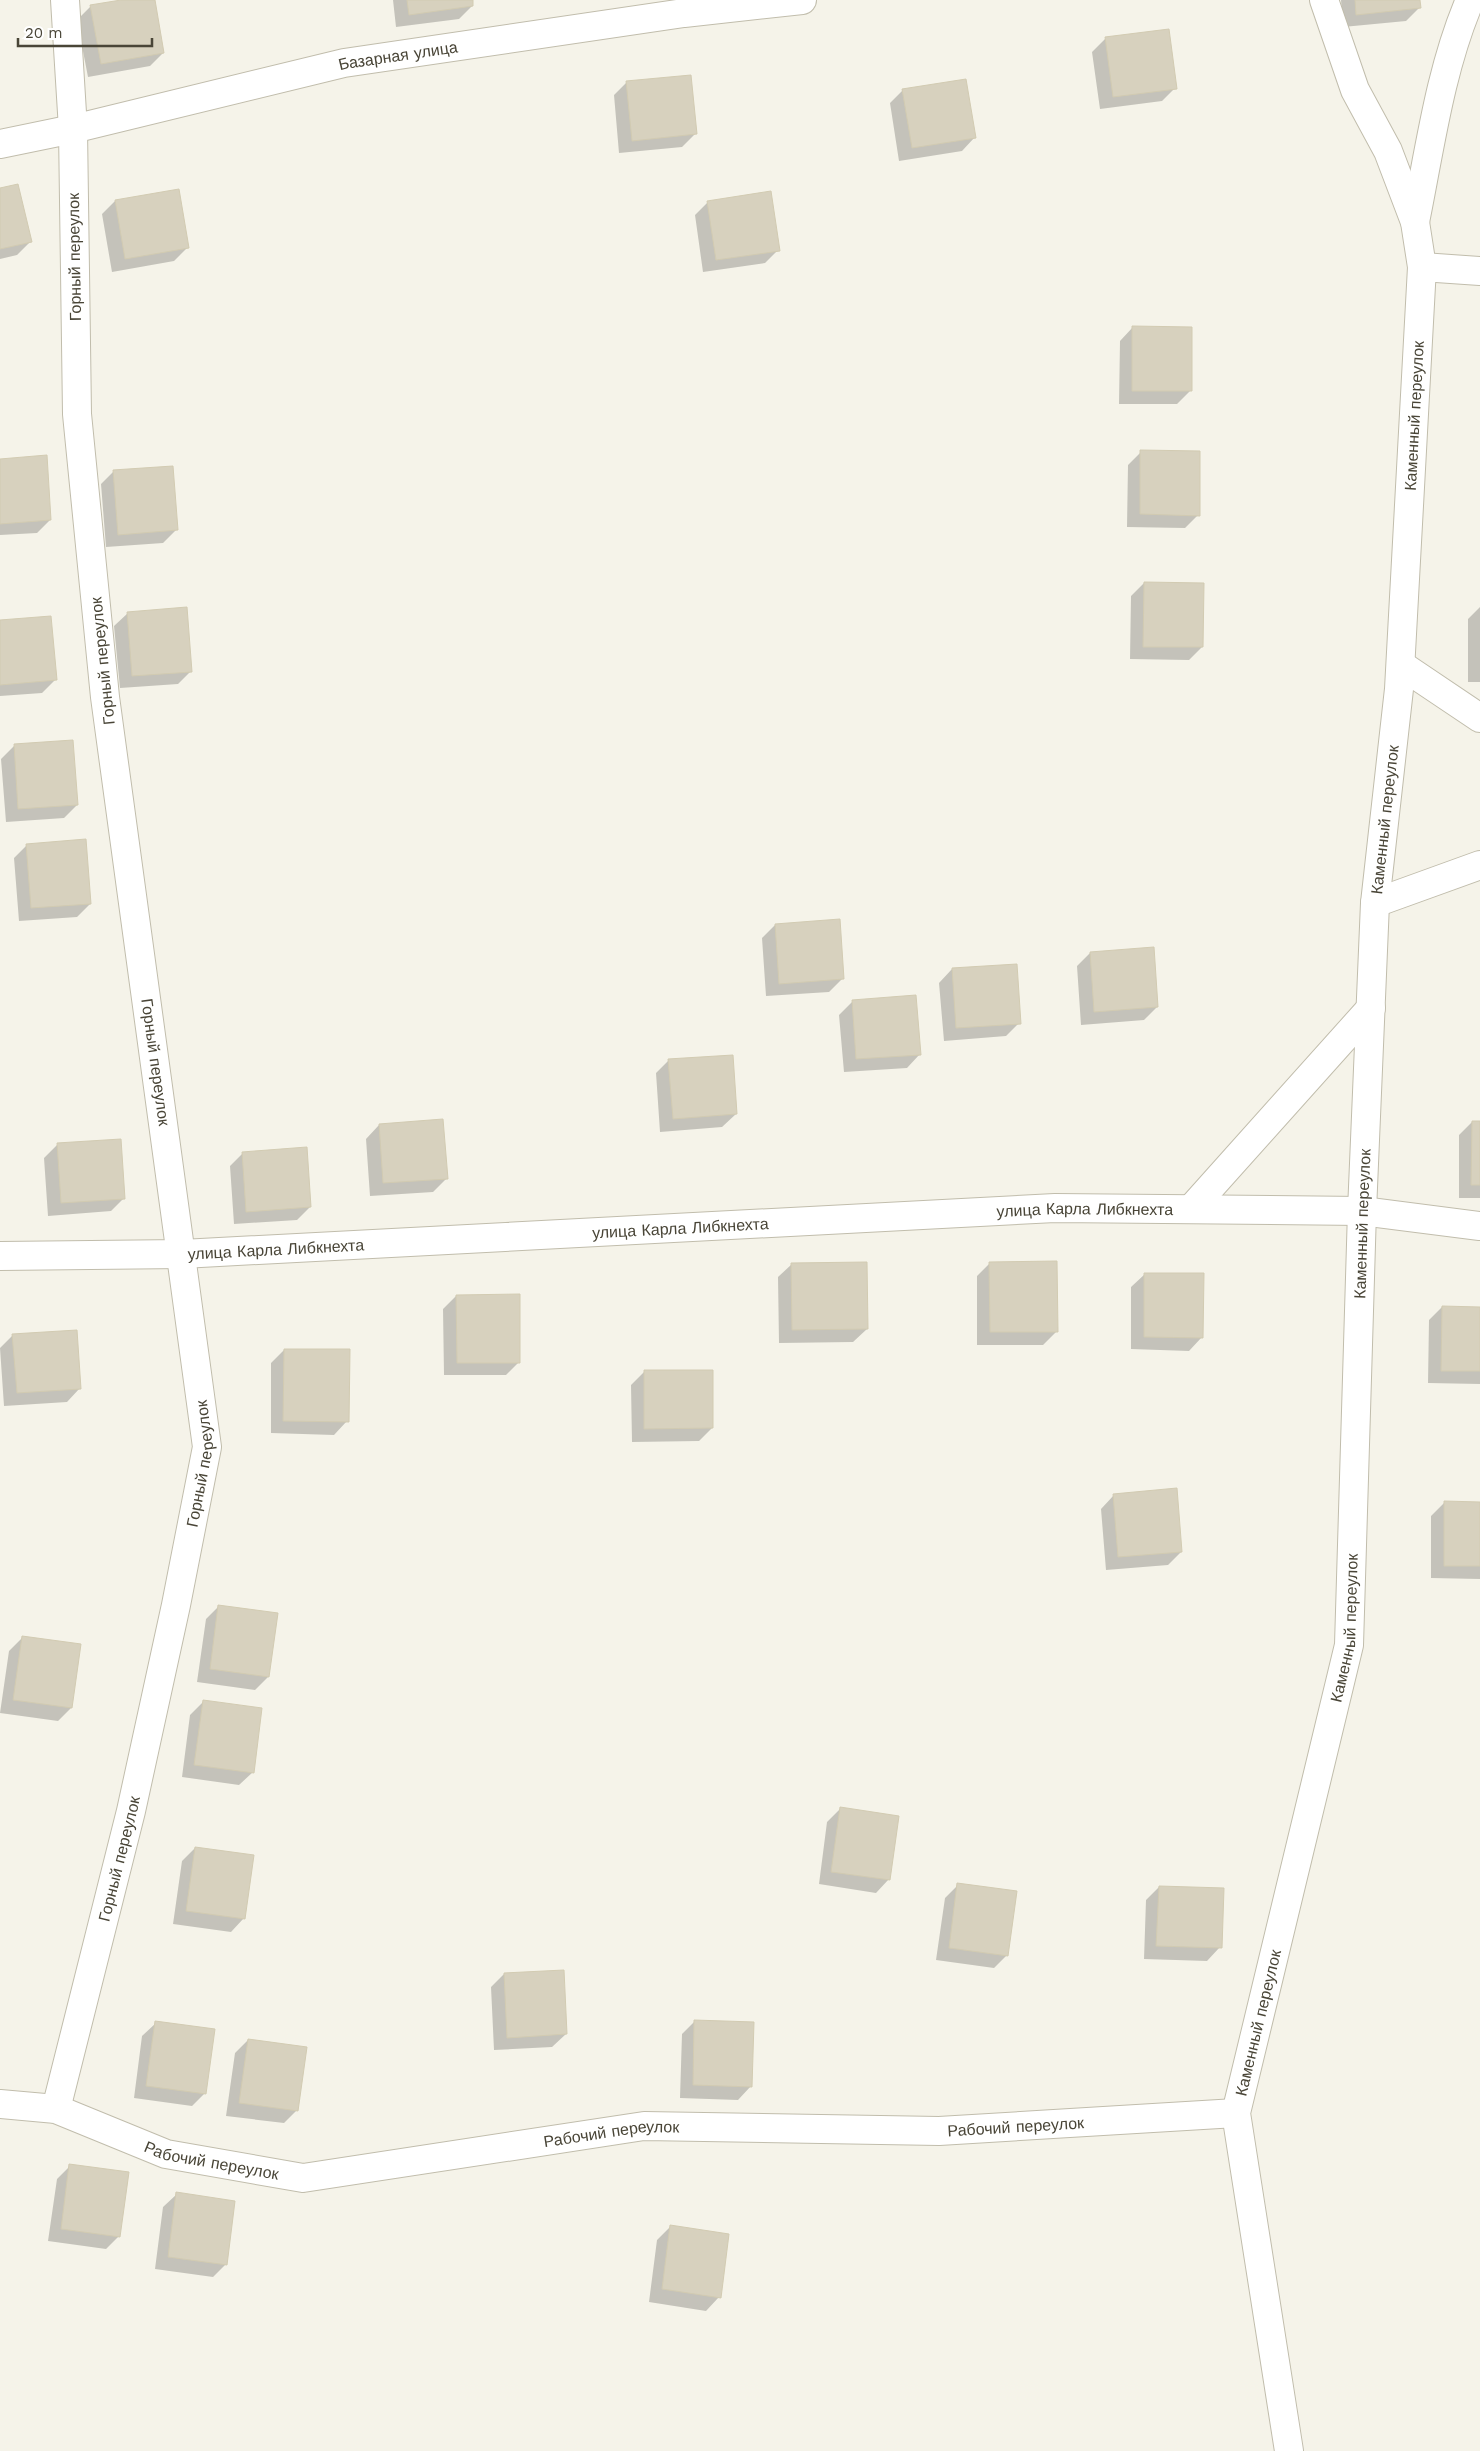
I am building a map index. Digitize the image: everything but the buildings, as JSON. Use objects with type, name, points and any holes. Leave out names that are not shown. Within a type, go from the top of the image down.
[{"type":"street","name":"Горный переулок","points":[[56,2109],[131,1811],[176,1605],[207,1447],[101,658],[77,414],[73,129],[65,0]]},
{"type":"street","name":"Базарная улица","points":[[0,144],[73,129],[344,63],[684,12],[802,0]]},
{"type":"street","name":"Каменный переулок","points":[[1288,2451],[1236,2113],[1349,1645],[1362,1211],[1376,903],[1400,665],[1422,267],[1415,222],[1388,151],[1355,90],[1324,0]]},
{"type":"street","points":[[1415,222],[1438,104],[1460,25],[1470,0]]},
{"type":"street","points":[[1422,267],[1480,271]]},
{"type":"street","points":[[1400,665],[1480,718]]},
{"type":"street","points":[[1376,903],[1480,864]]},
{"type":"street","points":[[1190,1209],[1371,1008]]},
{"type":"street","name":"улица Карла Либкнехта","points":[[0,1256],[182,1254],[1054,1208],[1362,1211],[1480,1226]]},
{"type":"street","name":"Рабочий переулок","points":[[0,2104],[56,2109],[166,2154],[303,2178],[644,2126],[939,2131],[1236,2113]]}]
